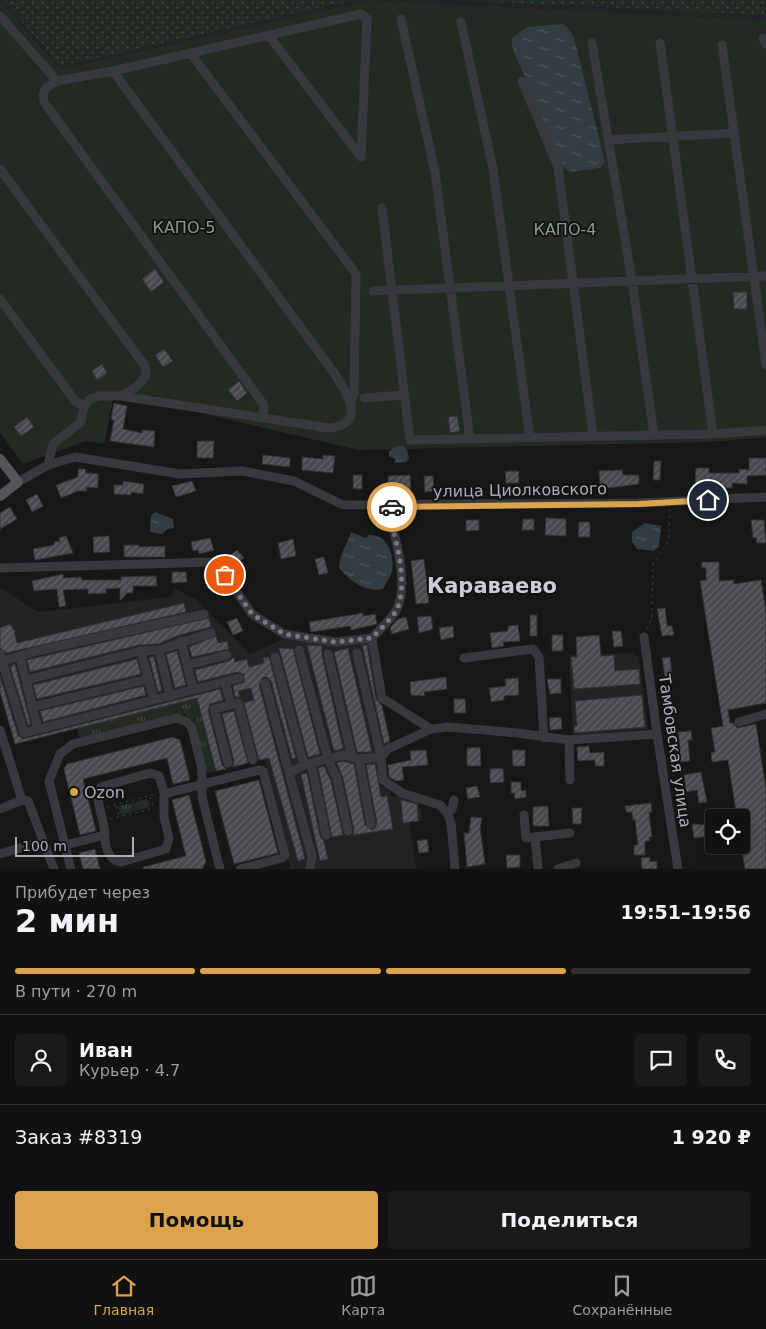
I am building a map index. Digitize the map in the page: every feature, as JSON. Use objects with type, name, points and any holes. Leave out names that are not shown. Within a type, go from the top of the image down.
[{"type":"main road","points":[[0,458],[18,482],[0,496]]},
{"type":"street","points":[[263,418],[264,406],[261,401],[44,102],[43,94],[46,88],[57,81],[191,54],[361,14],[367,20],[361,157],[269,36]]},
{"type":"street","points":[[0,16],[57,81]]},
{"type":"street","points":[[401,19],[435,172],[452,288],[470,439]]},
{"type":"street","points":[[461,22],[493,169],[530,438]]},
{"type":"street","points":[[660,42],[713,434]]},
{"type":"street","points":[[592,43],[632,281],[654,435]]},
{"type":"street","points":[[722,45],[766,365]]},
{"type":"street","points":[[48,465],[53,444],[81,422],[84,406],[90,399],[99,396],[121,396],[329,428],[339,427],[347,422],[350,415],[351,401],[354,394],[356,274],[191,54]]},
{"type":"street","points":[[113,71],[312,342],[351,401]]},
{"type":"street","points":[[522,81],[558,167],[593,436]]},
{"type":"street","points":[[608,140],[734,132]]},
{"type":"street","points":[[0,169],[145,366],[147,371],[145,377],[121,396]]},
{"type":"street","points":[[382,208],[410,440],[713,434],[766,430]]},
{"type":"street","points":[[373,291],[766,276]]},
{"type":"street","points":[[0,299],[75,401],[84,406]]},
{"type":"street","points":[[364,398],[404,395]]},
{"type":"street","name":"улица Циолковского","points":[[18,482],[48,465],[75,457],[180,474],[242,471],[294,481],[343,505],[386,507],[670,502],[766,497]]},
{"type":"street","points":[[0,568],[216,562],[252,614],[284,634],[335,642],[372,638],[396,611],[401,597],[397,540],[386,507]]},
{"type":"street","points":[[204,614],[37,650],[20,657],[2,657],[24,733],[239,678]]},
{"type":"street","points":[[26,680],[141,651],[158,650],[181,641],[211,633]]},
{"type":"street","name":"Тамбовская улица","points":[[644,637],[678,869]]},
{"type":"street","points":[[372,638],[382,698],[432,729]]},
{"type":"street","points":[[181,641],[193,690]]},
{"type":"street","points":[[464,658],[533,649],[540,657],[544,738]]},
{"type":"street","points":[[158,650],[170,696]]},
{"type":"street","points":[[299,650],[328,758],[337,779],[348,831]]},
{"type":"street","points":[[141,651],[154,700]]},
{"type":"street","points":[[357,652],[380,756],[383,780],[402,792],[440,805],[447,813],[451,823],[455,869]]},
{"type":"street","points":[[328,654],[356,758],[371,824]]},
{"type":"street","points":[[187,665],[227,655]]},
{"type":"street","points":[[20,657],[38,729]]},
{"type":"street","points":[[275,658],[326,835]]},
{"type":"street","points":[[32,707],[148,679]]},
{"type":"street","points":[[225,682],[231,705]]},
{"type":"street","points":[[266,683],[312,856],[310,869]]},
{"type":"street","points":[[228,763],[214,709],[238,703],[253,760]]},
{"type":"street","points":[[739,722],[766,714]]},
{"type":"street","points":[[71,869],[49,781],[60,754],[69,746],[180,718],[192,728],[202,769],[202,798],[220,869]]},
{"type":"street","points":[[289,773],[307,764],[343,754],[356,758],[380,756],[388,749],[432,729],[448,727],[509,732],[569,740],[657,734]]},
{"type":"street","points":[[0,730],[1,741],[22,800]]},
{"type":"street","points":[[569,740],[570,780]]},
{"type":"street","points":[[164,793],[259,770],[264,772],[285,855],[282,858],[240,869]]},
{"type":"street","points":[[154,773],[160,778],[164,793],[163,806],[169,841],[163,851],[116,861],[108,853],[99,789],[104,785],[154,773]]},
{"type":"street","points":[[0,809],[22,800],[28,801],[42,842],[54,869]]},
{"type":"street","points":[[447,813],[452,809],[454,800]]},
{"type":"street","points":[[524,814],[526,838],[570,833]]},
{"type":"street","points":[[65,845],[105,835]]},
{"type":"street","points":[[535,837],[538,869]]},
{"type":"street","points":[[0,854],[42,842]]},
{"type":"street","points":[[558,869],[576,863]]},
{"type":"path","points":[[644,637],[652,618],[653,563],[669,541],[670,502]]},
{"type":"path","points":[[101,808],[164,793]]},
{"type":"path","points":[[150,796],[153,808]]},
{"type":"path","points":[[116,805],[119,817]]},
{"type":"path","points":[[105,821],[163,806]]},
{"type":"shaded area","points":[[0,0],[371,0],[60,69]]},
{"type":"shaded area","points":[[371,0],[766,0],[766,20]]},
{"type":"shaded area","points":[[0,587],[38,612],[170,597],[175,589],[197,600],[250,654],[283,639],[336,645],[368,640],[391,745],[377,756],[381,787],[390,788],[391,796],[409,796],[419,802],[422,820],[409,822],[417,869],[285,869],[290,867],[265,759],[216,771],[197,698],[15,744],[0,692]]},
{"type":"shaded area","points":[[634,653],[635,656],[639,656],[648,729],[573,736],[569,655]]},
{"type":"green space","points":[[0,0],[60,69],[371,0],[766,20],[766,437],[709,442],[358,450],[179,408],[113,399],[104,444],[86,441],[23,464],[0,432]]},
{"type":"green space","points":[[3,0],[353,0],[61,66]]},
{"type":"green space","points":[[454,0],[766,0],[766,15]]},
{"type":"green space","points":[[197,698],[216,771],[207,773],[193,721],[184,714],[80,740],[77,728]]},
{"type":"green space","points":[[148,799],[150,807],[121,815],[118,806]]},
{"type":"water","points":[[563,24],[569,29],[574,38],[605,162],[600,168],[570,172],[563,167],[512,47],[512,38],[527,27]]},
{"type":"water","points":[[397,446],[403,446],[407,450],[409,458],[406,462],[394,463],[396,459],[389,456],[389,451]]},
{"type":"water","points":[[155,512],[173,519],[174,528],[167,529],[162,534],[150,532],[151,516]]},
{"type":"water","points":[[645,523],[661,526],[659,546],[654,551],[637,549],[632,542],[632,532]]},
{"type":"water","points":[[351,532],[366,538],[369,535],[381,538],[388,546],[393,564],[390,578],[383,589],[365,588],[348,577],[339,568]]},
{"type":"building","points":[[155,269],[164,282],[151,292],[142,279]]},
{"type":"building","points":[[733,292],[747,292],[747,309],[734,309]]},
{"type":"building","points":[[164,349],[173,361],[163,367],[155,355]]},
{"type":"building","points":[[102,364],[107,373],[97,380],[92,371]]},
{"type":"building","points":[[239,381],[247,393],[237,401],[228,390]]},
{"type":"building","points":[[114,403],[127,406],[123,429],[142,433],[142,430],[155,431],[154,447],[110,441],[114,420],[111,419]]},
{"type":"building","points":[[457,416],[460,431],[450,433],[448,417]]},
{"type":"building","points":[[27,417],[34,427],[21,436],[14,427]]},
{"type":"building","points":[[197,441],[214,441],[213,458],[197,458]]},
{"type":"building","points":[[263,455],[290,458],[290,467],[262,464]]},
{"type":"building","points":[[323,455],[335,456],[333,473],[302,470],[302,457],[323,459]]},
{"type":"building","points":[[749,458],[766,458],[766,475],[747,476],[747,484],[732,483],[732,488],[714,488],[714,484],[695,483],[696,468],[709,468],[709,473],[739,473],[739,469],[749,470]]},
{"type":"building","points":[[654,461],[661,461],[660,480],[653,480]]},
{"type":"building","points":[[78,469],[85,469],[86,473],[98,474],[98,488],[86,487],[87,491],[78,491],[61,498],[56,485],[78,477]]},
{"type":"building","points":[[622,470],[623,475],[639,475],[639,484],[600,489],[599,471]]},
{"type":"building","points":[[505,471],[519,471],[519,483],[506,483]]},
{"type":"building","points":[[353,475],[362,475],[362,489],[353,489]]},
{"type":"building","points":[[410,475],[411,489],[388,490],[388,476]]},
{"type":"building","points":[[424,476],[433,476],[434,491],[425,492]]},
{"type":"building","points":[[123,481],[144,484],[143,494],[131,492],[131,495],[114,494],[114,485],[123,485]]},
{"type":"building","points":[[192,481],[196,491],[176,497],[172,486]]},
{"type":"building","points":[[37,494],[43,506],[32,512],[26,500]]},
{"type":"building","points":[[10,507],[17,519],[0,529],[0,513]]},
{"type":"building","points":[[546,518],[566,519],[566,536],[545,535]]},
{"type":"building","points":[[523,519],[534,519],[534,530],[522,530]]},
{"type":"building","points":[[466,520],[479,520],[479,530],[466,531]]},
{"type":"building","points":[[751,520],[764,520],[766,543],[756,543],[757,538],[753,538]]},
{"type":"building","points":[[579,522],[590,522],[590,537],[578,537]]},
{"type":"building","points":[[66,536],[73,553],[35,560],[33,549],[54,545],[54,542],[60,541],[59,538]]},
{"type":"building","points":[[109,536],[110,552],[94,553],[93,537]]},
{"type":"building","points":[[210,538],[214,550],[199,554],[198,550],[193,551],[191,542]]},
{"type":"building","points":[[293,539],[296,556],[281,559],[278,543]]},
{"type":"building","points":[[124,545],[139,545],[139,547],[165,546],[165,557],[124,557]]},
{"type":"building","points":[[237,550],[244,558],[232,567],[226,558]]},
{"type":"building","points":[[324,557],[328,573],[319,575],[315,559]]},
{"type":"building","points":[[424,559],[429,603],[416,604],[411,561]]},
{"type":"building","points":[[702,562],[719,562],[719,581],[734,580],[734,584],[761,580],[766,612],[766,703],[728,710],[730,723],[733,723],[737,728],[756,724],[766,789],[766,869],[745,869],[742,854],[750,854],[750,809],[736,809],[728,760],[712,762],[711,753],[715,752],[711,728],[723,726],[700,581],[706,580],[706,568],[702,568]]},
{"type":"building","points":[[172,572],[186,572],[187,582],[172,583]]},
{"type":"building","points":[[63,574],[63,578],[81,577],[82,580],[121,580],[121,577],[156,576],[157,586],[133,586],[133,593],[127,593],[120,601],[120,588],[106,589],[106,593],[88,594],[88,589],[63,590],[66,606],[59,607],[57,589],[34,591],[32,581]]},
{"type":"building","points":[[184,603],[186,612],[6,653],[0,648],[0,628],[10,624],[14,630],[17,643]]},
{"type":"building","points":[[665,608],[667,626],[672,626],[674,635],[662,636],[657,609]]},
{"type":"building","points":[[363,613],[363,616],[375,614],[377,624],[351,630],[350,626],[311,632],[309,622]]},
{"type":"building","points":[[530,615],[537,615],[537,636],[530,636]]},
{"type":"building","points":[[431,616],[433,629],[419,633],[417,617]]},
{"type":"building","points":[[406,617],[409,629],[392,634],[390,628],[398,619]]},
{"type":"building","points":[[209,618],[211,627],[179,635],[158,644],[139,645],[30,672],[27,660]]},
{"type":"building","points":[[237,618],[243,631],[233,635],[227,622]]},
{"type":"building","points":[[518,625],[520,641],[503,642],[504,646],[492,648],[490,633],[508,631],[508,626]]},
{"type":"building","points":[[453,626],[454,637],[441,640],[439,628]]},
{"type":"building","points":[[612,631],[621,631],[623,646],[614,647]]},
{"type":"building","points":[[552,635],[563,635],[563,651],[552,651]]},
{"type":"building","points":[[599,635],[601,656],[614,655],[615,671],[639,669],[640,684],[574,689],[571,657],[577,657],[576,637]]},
{"type":"building","points":[[216,636],[218,643],[227,641],[229,649],[192,657],[189,647]]},
{"type":"building","points":[[307,645],[322,646],[322,655],[343,748],[338,750],[334,751]]},
{"type":"building","points":[[362,645],[367,645],[376,699],[382,706],[390,741],[384,744]]},
{"type":"building","points":[[279,648],[293,649],[320,754],[308,757]]},
{"type":"building","points":[[348,648],[372,752],[357,752],[334,652]]},
{"type":"building","points":[[177,651],[186,685],[175,688],[166,654]]},
{"type":"building","points":[[149,657],[154,657],[162,691],[158,692]]},
{"type":"building","points":[[234,657],[235,662],[247,659],[249,667],[264,663],[263,658],[269,657],[296,758],[292,759],[271,681],[267,677],[263,677],[259,685],[305,859],[298,861],[269,758],[259,760],[244,703],[254,700],[251,688],[238,691],[240,697],[235,697],[233,686],[244,682],[244,674],[237,672],[198,682],[195,670],[229,661]]},
{"type":"building","points":[[670,657],[673,681],[666,682],[662,658]]},
{"type":"building","points":[[137,659],[141,674],[37,699],[33,685]]},
{"type":"building","points":[[15,664],[31,725],[28,725],[10,667]]},
{"type":"building","points":[[0,676],[18,735],[23,739],[220,689],[223,700],[210,704],[208,710],[222,765],[226,769],[216,771],[197,698],[15,744],[0,692]]},
{"type":"building","points":[[446,677],[447,689],[424,692],[425,696],[411,695],[410,682]]},
{"type":"building","points":[[518,678],[519,695],[504,696],[504,700],[491,702],[489,688],[506,686],[505,679]]},
{"type":"building","points":[[547,679],[561,679],[561,693],[550,694]]},
{"type":"building","points":[[144,686],[146,695],[43,722],[40,711]]},
{"type":"building","points":[[642,695],[645,727],[575,733],[574,726],[577,726],[575,701]]},
{"type":"building","points":[[454,699],[465,699],[466,713],[454,713]]},
{"type":"building","points":[[234,711],[248,763],[233,767],[234,761],[222,714]]},
{"type":"building","points":[[561,717],[562,729],[550,730],[549,718]]},
{"type":"building","points":[[691,731],[692,740],[688,740],[690,761],[678,762],[675,750],[680,750],[678,732]]},
{"type":"building","points":[[173,737],[180,740],[190,780],[173,784],[167,758],[83,779],[96,831],[80,835],[64,769],[67,764]]},
{"type":"building","points":[[589,746],[590,753],[604,752],[604,766],[595,766],[595,760],[578,761],[577,747]]},
{"type":"building","points":[[480,747],[481,766],[467,766],[467,748]]},
{"type":"building","points":[[426,750],[428,765],[402,767],[404,780],[396,781],[389,777],[388,765],[411,760],[410,751]]},
{"type":"building","points":[[512,750],[525,750],[525,766],[513,766]]},
{"type":"building","points":[[343,761],[354,764],[365,825],[372,830],[377,823],[366,765],[375,764],[381,797],[387,796],[393,829],[353,835],[354,830],[343,778],[337,763]]},
{"type":"building","points":[[324,766],[331,781],[343,835],[332,837],[318,768]]},
{"type":"building","points":[[503,768],[504,782],[490,783],[490,769]]},
{"type":"building","points":[[701,772],[707,802],[699,803],[697,790],[686,792],[684,775]]},
{"type":"building","points":[[307,773],[320,836],[324,841],[328,859],[320,861],[301,774]]},
{"type":"building","points":[[259,780],[278,853],[234,864],[215,791]]},
{"type":"building","points":[[511,782],[521,782],[521,791],[526,790],[526,797],[515,799],[514,793],[511,793]]},
{"type":"building","points":[[477,786],[480,797],[468,799],[466,788]]},
{"type":"building","points":[[189,795],[206,862],[202,869],[143,869],[143,867],[186,856],[172,800]]},
{"type":"building","points":[[401,800],[417,804],[418,821],[403,823]]},
{"type":"building","points":[[651,803],[652,812],[649,812],[652,837],[649,837],[650,841],[645,841],[645,855],[634,855],[634,845],[638,845],[635,819],[633,821],[632,812],[626,812],[625,806]]},
{"type":"building","points":[[548,806],[549,826],[533,826],[533,807]]},
{"type":"building","points":[[572,808],[582,808],[581,824],[573,824]]},
{"type":"building","points":[[471,817],[482,818],[480,828],[485,864],[467,867],[464,833],[469,833]]},
{"type":"building","points":[[692,824],[705,825],[705,837],[694,838]]},
{"type":"building","points":[[427,839],[429,852],[419,853],[417,841]]},
{"type":"building","points":[[95,849],[100,869],[83,869],[79,853]]},
{"type":"building","points":[[506,855],[520,855],[520,867],[507,868]]},
{"type":"building","points":[[650,857],[650,862],[657,861],[657,869],[642,869],[641,858]]},
{"type":"way so far","points":[[225,575],[252,614],[284,634],[335,642],[372,638],[396,611],[401,597],[397,540],[386,507],[392,507]]},
{"type":"place","name":"Ozon","points":[[74,792]]},
{"type":"district","name":"Караваево","points":[[492,586]]},
{"type":"route","points":[[392,507],[639,504],[708,500]]},
{"type":"park label","name":"КАПО-5","points":[[184,227]]},
{"type":"park label","name":"КАПО-4","points":[[565,229]]}]
